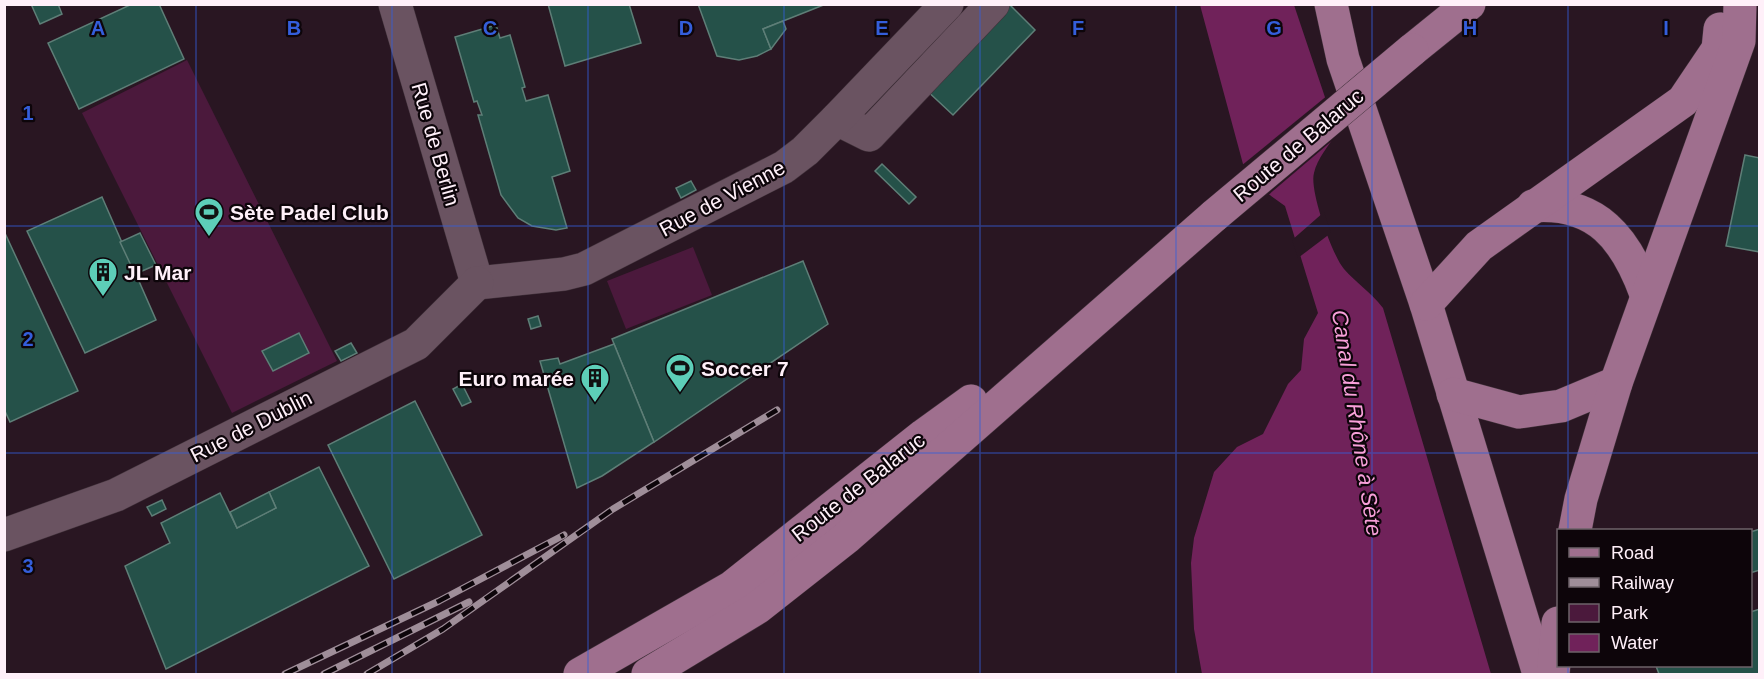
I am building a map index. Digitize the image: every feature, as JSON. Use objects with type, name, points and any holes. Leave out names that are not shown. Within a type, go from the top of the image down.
[{"type":"main road","points":[[1331,4],[1343,59],[1426,304],[1539,675]]},
{"type":"main road","name":"Route de Balaruc","points":[[648,675],[757,608],[846,538],[1129,288],[1469,4]]},
{"type":"main road","points":[[1426,304],[1479,246],[1683,101],[1718,49],[1721,4]]},
{"type":"main road","points":[[1575,529],[1581,499],[1616,383],[1646,294],[1739,41],[1740,4]]},
{"type":"main road","points":[[1533,206],[1551,205],[1589,216],[1613,232],[1634,260],[1646,294]]},
{"type":"main road","name":"Route de Balaruc","points":[[580,675],[732,587],[924,435],[1129,288]]},
{"type":"main road","points":[[1453,394],[1519,412],[1561,406],[1616,383]]},
{"type":"main road","points":[[1553,675],[1557,633]]},
{"type":"street","name":"Rue de Berlin","points":[[395,4],[477,283]]},
{"type":"street","name":"Rue de Vienne","points":[[477,283],[564,274],[606,259],[764,179],[805,151],[947,4]]},
{"type":"street","points":[[837,119],[869,135],[993,4]]},
{"type":"street","name":"Rue de Dublin","points":[[4,535],[116,495],[416,344],[477,283]]},
{"type":"green space","name":"Sète Padel Club","points":[[187,60],[337,361],[232,413],[82,113]]},
{"type":"green space","points":[[693,247],[712,295],[626,329],[607,281]]},
{"type":"water","name":"Canal du Rhône à Sète","points":[[1200,5],[1294,5],[1337,133],[1320,157],[1314,173],[1313,181],[1318,207],[1339,262],[1383,308],[1491,674],[1202,674],[1194,629],[1191,563],[1194,538],[1214,472],[1237,447],[1263,434],[1288,384],[1301,370],[1304,339],[1318,313],[1285,206],[1267,193],[1243,164]]},
{"type":"pier","points":[[1328,95],[1340,134],[1266,197],[1241,166]]},
{"type":"pier","points":[[1324,212],[1331,233],[1298,258],[1292,240]]},
{"type":"building","points":[[31,4],[58,4],[62,14],[40,24]]},
{"type":"building","points":[[132,4],[159,4],[184,59],[79,109],[48,43]]},
{"type":"building","points":[[548,4],[629,4],[641,43],[565,66]]},
{"type":"building","points":[[698,4],[826,4],[763,29],[771,49],[757,56],[739,60],[717,56]]},
{"type":"building","points":[[1002,4],[1009,4],[1035,30],[953,115],[923,87]]},
{"type":"building","points":[[783,21],[786,29],[771,49],[763,29]]},
{"type":"building","points":[[496,25],[500,38],[510,35],[525,87],[522,88],[526,101],[548,95],[570,171],[552,177],[567,228],[556,230],[532,226],[518,218],[501,195],[478,115],[482,115],[477,101],[474,102],[455,37]]},
{"type":"building","points":[[1745,155],[1760,158],[1760,252],[1726,246]]},
{"type":"building","points":[[882,164],[916,197],[909,204],[875,171]]},
{"type":"building","points":[[691,181],[696,190],[681,198],[676,188]]},
{"type":"building","name":"JL Mar","points":[[102,197],[156,320],[85,353],[27,231]]},
{"type":"building","points":[[4,231],[78,391],[10,422],[4,409]]},
{"type":"building","points":[[140,233],[156,265],[135,274],[120,242]]},
{"type":"building","name":"Soccer 7","points":[[803,261],[828,324],[654,442],[612,339]]},
{"type":"building","points":[[538,316],[541,326],[531,329],[528,319]]},
{"type":"building","points":[[299,333],[309,353],[273,371],[262,351]]},
{"type":"building","points":[[351,343],[357,353],[341,361],[335,351]]},
{"type":"building","name":"Euro marée","points":[[614,344],[654,442],[602,476],[577,488],[540,361],[558,358],[560,364]]},
{"type":"building","points":[[462,384],[471,402],[462,406],[453,389]]},
{"type":"building","points":[[415,401],[482,535],[394,579],[328,445]]},
{"type":"building","points":[[319,467],[369,566],[166,669],[125,566],[170,543],[161,523],[220,493],[237,528],[276,508],[269,492]]},
{"type":"building","points":[[269,492],[276,508],[237,528],[230,512]]},
{"type":"building","points":[[162,500],[166,509],[152,516],[147,507]]},
{"type":"building","points":[[1760,529],[1760,570],[1752,572],[1752,531]]},
{"type":"building","points":[[1760,609],[1760,674],[1659,674],[1656,667],[1752,667],[1752,611]]},
{"type":"railway","points":[[367,674],[443,629],[613,509],[777,410]]},
{"type":"railway","points":[[285,674],[439,601],[564,535]]},
{"type":"railway","points":[[324,674],[469,602]]},
{"type":"place","name":"Sète Padel Club","points":[[209,238]]},
{"type":"place","name":"JL Mar","points":[[103,298]]},
{"type":"place","name":"Soccer 7","points":[[680,394]]},
{"type":"place","name":"Euro marée","points":[[595,404]]}]
